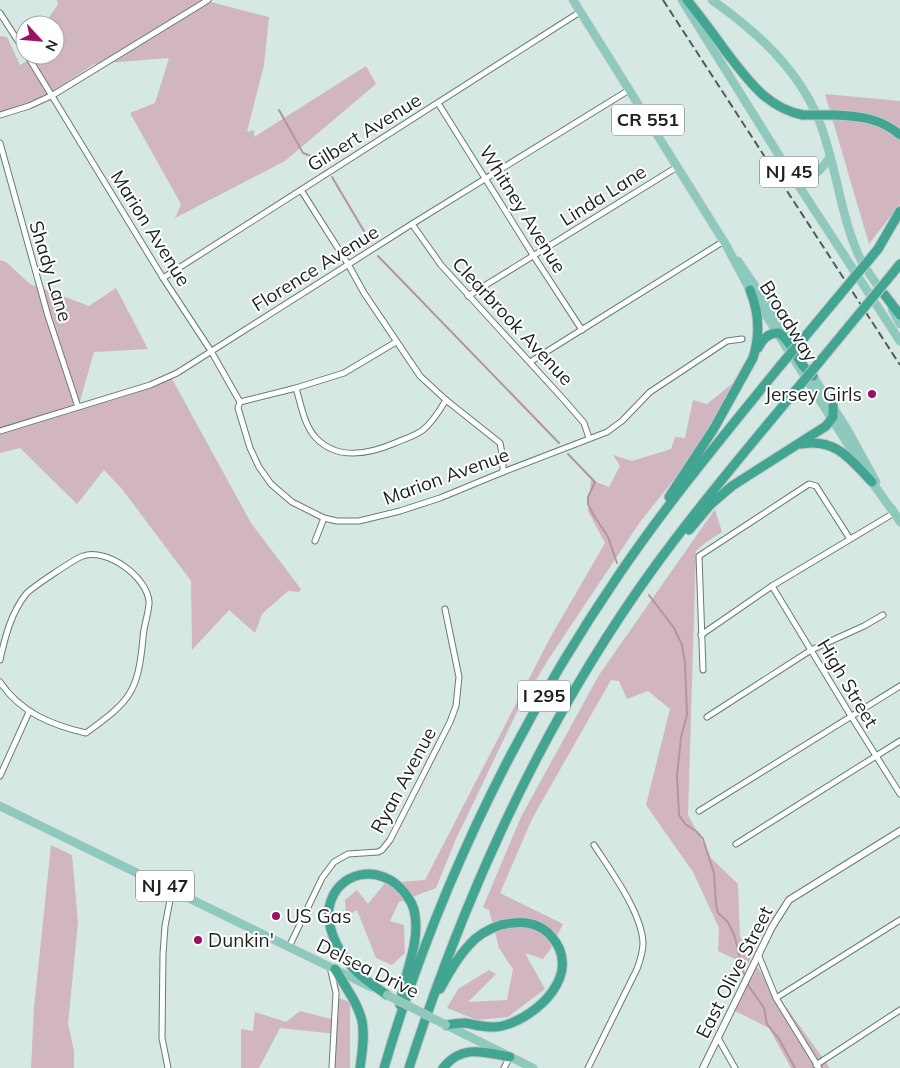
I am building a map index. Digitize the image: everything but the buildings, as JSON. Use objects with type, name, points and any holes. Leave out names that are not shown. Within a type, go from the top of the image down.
[{"type":"highway","points":[[687,0],[758,91],[777,106],[803,114],[869,118],[889,127],[900,135]]},
{"type":"highway","points":[[878,249],[900,211]]},
{"type":"highway","name":"I 295","points":[[384,1068],[415,974],[447,892],[504,768],[554,678],[622,571],[686,483],[780,366],[900,224]]},
{"type":"highway","name":"I 295","points":[[410,1068],[428,1011],[468,904],[532,768],[586,671],[652,571],[720,480],[900,264]]},
{"type":"highway","points":[[892,274],[900,269]]},
{"type":"highway","points":[[750,290],[757,326],[753,358]]},
{"type":"highway","points":[[884,294],[900,316]]},
{"type":"highway","points":[[622,571],[712,430],[762,341],[770,334],[776,332],[782,334],[807,372],[813,376]]},
{"type":"highway","points":[[652,571],[711,504],[725,492],[743,478],[826,426],[831,421],[833,414],[832,406]]},
{"type":"highway","points":[[791,447],[812,443],[831,445],[844,454],[872,482]]},
{"type":"highway","points":[[387,995],[360,976],[346,961],[337,945],[329,919],[328,910],[344,882],[362,874],[384,876],[398,884],[411,902],[415,915],[416,930],[401,995],[399,1022]]},
{"type":"highway","points":[[428,1011],[456,961],[475,939],[484,932],[502,924],[522,923],[539,927],[550,935],[561,954],[561,971],[552,991],[538,1008],[524,1018],[502,1026],[482,1026],[463,1023],[446,1025]]},
{"type":"highway","points":[[332,968],[358,1008],[362,1021],[363,1033],[360,1068]]},
{"type":"highway","points":[[443,1068],[453,1058],[466,1052],[477,1051],[510,1056]]},
{"type":"main road","name":"Broadway","points":[[572,0],[725,243],[774,314],[848,429],[894,513]]},
{"type":"main road","name":"NJ 45","points":[[682,0],[790,173],[900,341]]},
{"type":"main road","name":"NJ 45","points":[[712,0],[740,20],[763,40],[782,61],[805,94],[818,118],[830,156],[844,214],[858,254],[884,294],[900,324]]},
{"type":"main road","points":[[790,173],[802,177],[814,175],[822,168],[830,156]]},
{"type":"main road","name":"Broadway","points":[[725,243],[750,290],[831,421],[900,522]]},
{"type":"main road","name":"Delsea Drive","points":[[0,806],[533,1068]]},
{"type":"street","points":[[0,115],[29,106],[53,95],[208,0]]},
{"type":"street","name":"Gilbert Avenue","points":[[163,278],[580,12]]},
{"type":"street","points":[[0,13],[15,36]]},
{"type":"street","name":"Marion Avenue","points":[[34,65],[163,278],[211,351],[240,402],[238,408],[247,441],[256,461],[267,478],[292,502],[324,518],[337,521],[358,521],[393,513],[440,498],[607,432],[622,421],[650,392],[720,346],[727,342],[742,339]]},
{"type":"street","name":"Florence Avenue","points":[[0,431],[164,379],[177,373],[348,264],[629,90]]},
{"type":"street","name":"Whitney Avenue","points":[[438,103],[582,330]]},
{"type":"street","name":"Shady Lane","points":[[0,143],[48,316],[78,407]]},
{"type":"street","name":"Linda Lane","points":[[468,296],[677,166]]},
{"type":"street","points":[[301,190],[364,293],[420,376],[446,400],[500,443],[503,472]]},
{"type":"street","name":"Clearbrook Avenue","points":[[412,224],[441,265],[584,423],[589,438]]},
{"type":"street","points":[[530,362],[725,243]]},
{"type":"street","points":[[240,402],[296,388],[344,373],[396,342]]},
{"type":"street","points":[[296,388],[304,415],[313,434],[329,447],[349,454],[383,448],[416,434],[432,421],[446,400]]},
{"type":"street","points":[[703,670],[699,556],[808,484],[816,486],[850,539]]},
{"type":"street","points":[[701,635],[772,586],[894,513]]},
{"type":"street","points":[[315,541],[324,518]]},
{"type":"street","points":[[0,660],[6,634],[14,614],[27,593],[79,558],[93,555],[108,559],[124,566],[139,579],[149,601],[143,632],[140,665],[134,688],[118,709],[86,733],[71,730],[29,712],[10,696],[0,682]]},
{"type":"street","name":"High Street","points":[[772,586],[900,794]]},
{"type":"street","name":"Ryan Avenue","points":[[290,948],[322,878],[334,862],[348,854],[378,852],[382,850],[402,816],[450,722],[456,706],[459,677],[445,609]]},
{"type":"street","points":[[707,716],[810,650],[864,626],[883,615]]},
{"type":"street","points":[[699,812],[900,686]]},
{"type":"street","points":[[0,776],[29,712]]},
{"type":"street","points":[[736,844],[900,741]]},
{"type":"street","name":"East Olive Street","points":[[703,1068],[758,954],[778,915],[789,900],[900,830]]},
{"type":"street","points":[[588,1068],[637,970],[642,958],[643,942],[636,916],[594,845]]},
{"type":"street","points":[[168,1068],[162,1038],[163,962],[165,926],[172,890]]},
{"type":"street","points":[[776,998],[900,920]]},
{"type":"street","points":[[758,954],[776,998],[817,1066],[900,1010]]},
{"type":"street","points":[[332,968],[336,993],[332,1068]]},
{"type":"street","points":[[718,1038],[735,1068]]},
{"type":"street","points":[[504,1068],[510,1056]]},
{"type":"shaded area","points":[[57,0],[203,0],[269,17],[264,65],[247,132],[254,130],[254,137],[366,66],[376,84],[285,161],[175,218],[181,204],[130,113],[155,103],[169,58],[94,64],[51,93],[53,99],[0,116],[0,36],[7,37],[15,54],[15,65],[65,65],[65,15],[51,15],[58,4]]},
{"type":"shaded area","points":[[825,94],[900,101],[900,204],[869,244]]},
{"type":"shaded area","points":[[0,260],[6,262],[30,284],[89,306],[116,288],[148,349],[94,352],[78,408],[171,377],[251,523],[301,589],[299,592],[288,591],[262,614],[255,633],[229,610],[192,650],[191,581],[122,489],[104,470],[77,504],[20,448],[0,453]]},
{"type":"shaded area","points":[[738,379],[700,441],[705,441],[640,522],[548,660],[516,714],[456,839],[436,888],[399,902],[390,921],[404,925],[405,953],[392,965],[376,958],[357,910],[346,917],[345,900],[357,890],[368,904],[385,883],[425,880],[550,638],[605,543],[588,511],[591,480],[609,487],[620,466],[613,455],[632,461],[671,449],[675,437],[685,438],[693,400],[707,404]]},
{"type":"shaded area","points":[[715,509],[722,532],[696,551],[688,815],[711,858],[738,884],[740,936],[751,957],[746,969],[737,960],[718,951],[719,928],[693,872],[646,805],[670,709],[648,691],[627,699],[619,681],[611,680],[532,819],[500,893],[563,924],[550,950],[543,959],[525,953],[545,989],[508,1017],[477,1020],[447,1008],[458,989],[489,970],[496,974],[468,1002],[507,1000],[513,969],[499,948],[489,910],[483,907],[521,817],[599,675]]},
{"type":"shaded area","points":[[51,845],[72,855],[78,922],[68,1024],[74,1051],[74,1068],[31,1068],[34,1008]]},
{"type":"shaded area","points":[[755,964],[830,1068],[791,1068],[769,1028],[733,1010]]},
{"type":"shaded area","points":[[336,997],[350,1002],[350,1068],[335,1068],[336,1034],[280,1028],[259,1068],[241,1068],[241,1029],[253,1031],[255,1012],[286,1022],[300,1011],[335,1020]]},
{"type":"waterway","points":[[279,110],[303,153],[316,158],[323,167]]},
{"type":"waterway","points":[[332,177],[371,243]]},
{"type":"waterway","points":[[378,256],[559,443]]},
{"type":"waterway","points":[[568,454],[595,482],[588,497],[588,504],[608,537],[617,563]]},
{"type":"waterway","points":[[649,595],[674,628],[682,645],[685,663],[687,715],[681,737],[677,776],[679,815],[685,824],[696,831],[703,839],[714,873],[718,913],[727,921],[734,934],[744,974]]},
{"type":"waterway","points":[[748,985],[764,1008],[767,1024],[779,1039],[795,1068]]},
{"type":"railway","points":[[663,0],[900,365]]},
{"type":"place","name":"Jersey Girls","points":[[872,394]]},
{"type":"place","name":"US Gas","points":[[276,916]]},
{"type":"place","name":"Dunkin'","points":[[198,940]]}]
